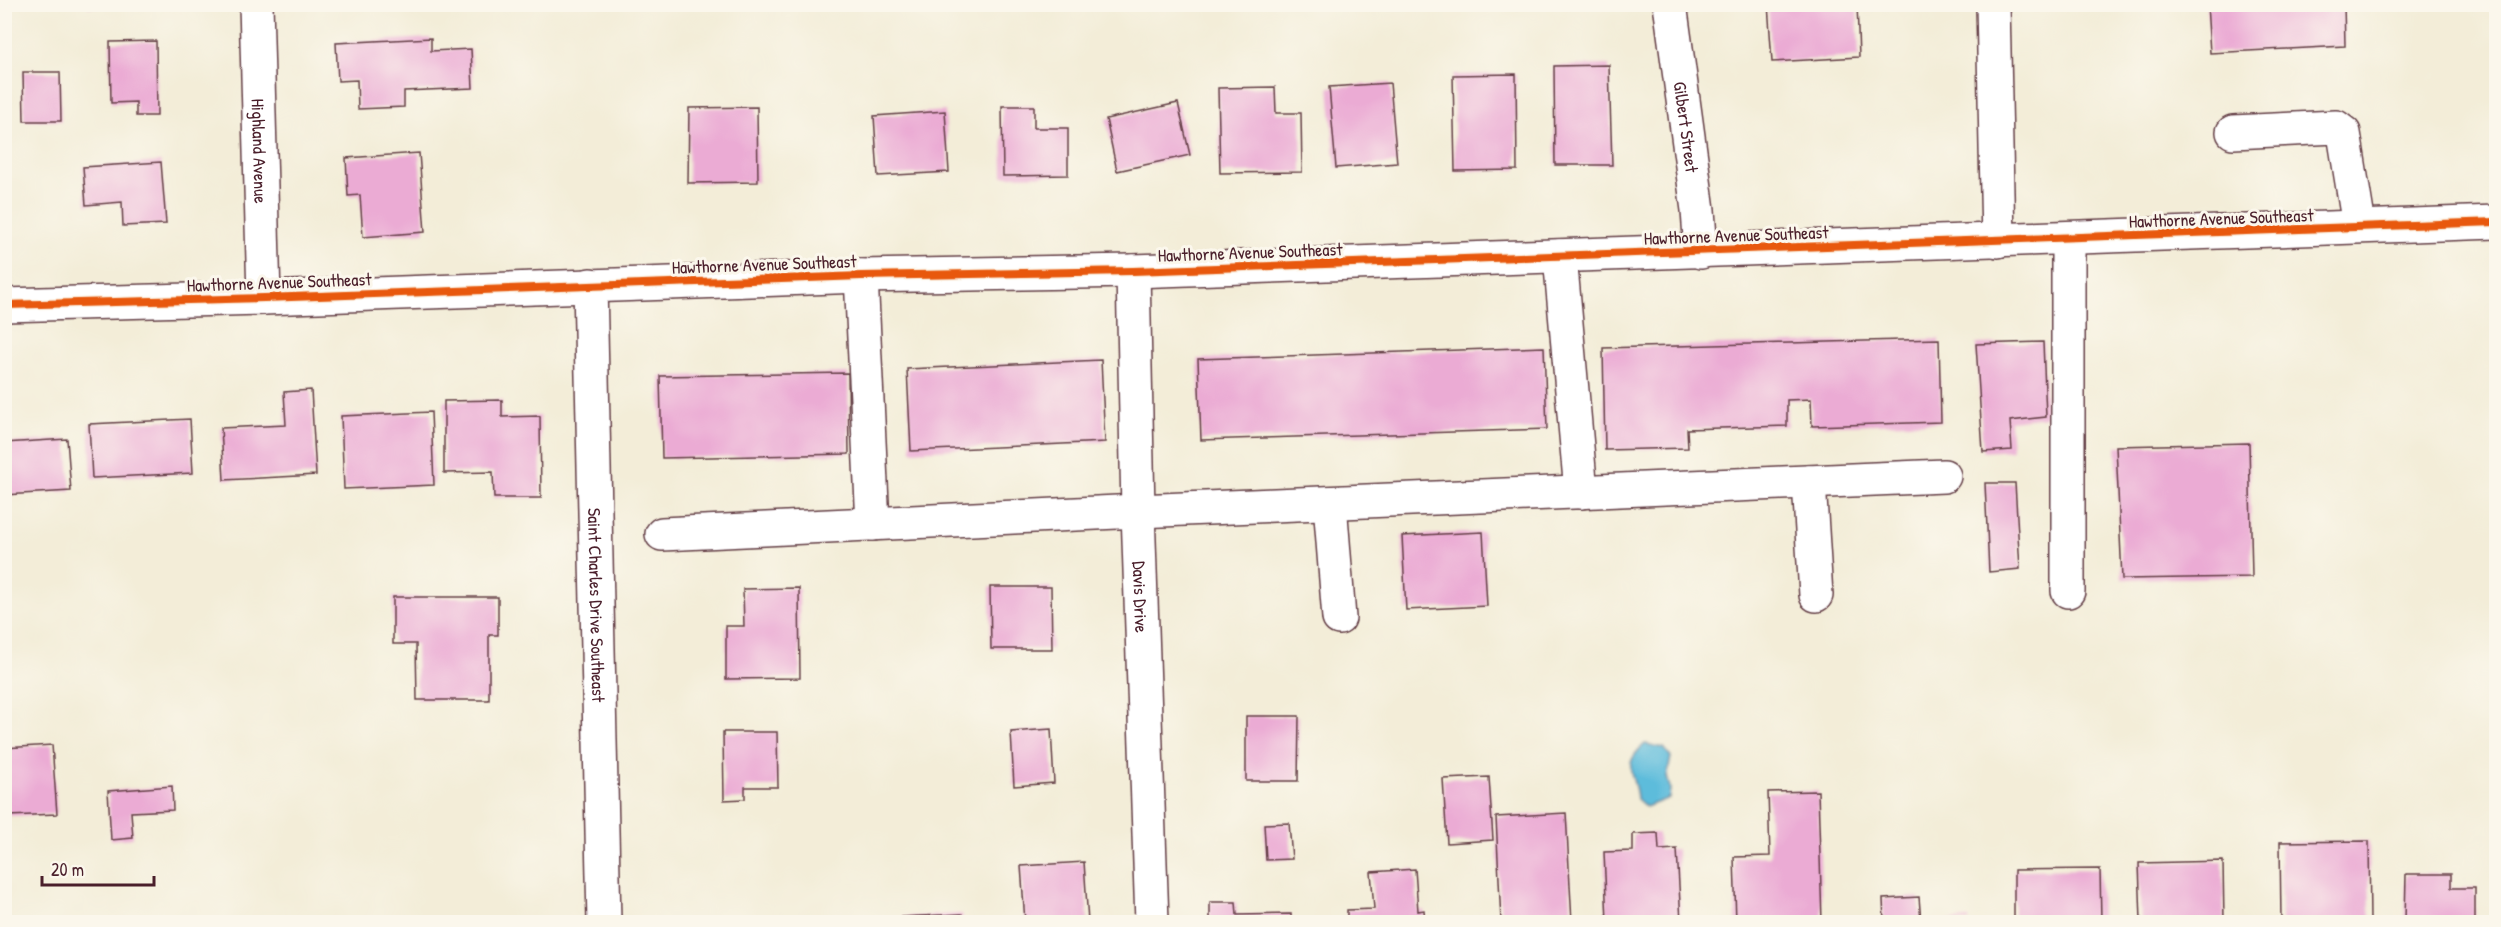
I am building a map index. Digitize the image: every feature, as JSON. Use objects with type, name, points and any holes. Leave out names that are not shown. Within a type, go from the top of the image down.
[{"type":"street","name":"Highland Avenue","points":[[256,4],[264,298]]},
{"type":"street","points":[[1993,4],[1998,241]]},
{"type":"street","name":"Gilbert Street","points":[[1676,8],[1701,252]]},
{"type":"street","points":[[2233,132],[2336,127],[2344,133],[2358,226]]},
{"type":"street","name":"Hawthorne Avenue Southeast","points":[[4,305],[861,276],[1133,271],[2496,222]]},
{"type":"street","points":[[2068,239],[2068,591]]},
{"type":"street","points":[[1560,256],[1581,492]]},
{"type":"street","name":"Davis Drive","points":[[1133,271],[1138,511],[1152,922]]},
{"type":"street","points":[[861,276],[873,524]]},
{"type":"street","name":"Saint Charles Drive Southeast","points":[[590,285],[604,922]]},
{"type":"street","points":[[662,534],[1944,476]]},
{"type":"street","points":[[1809,482],[1816,595]]},
{"type":"street","points":[[1330,503],[1339,618]]},
{"type":"water","points":[[1645,744],[1664,748],[1671,757],[1667,777],[1670,788],[1669,798],[1646,807],[1637,799],[1631,771],[1633,758]]},
{"type":"building","points":[[87,4],[103,4],[103,6],[88,7]]},
{"type":"building","points":[[1768,4],[1857,4],[1859,57],[1772,62]]},
{"type":"building","points":[[2207,4],[2344,4],[2345,46],[2210,53]]},
{"type":"building","points":[[431,38],[431,51],[471,49],[473,88],[404,91],[404,107],[358,109],[357,80],[338,81],[336,43]]},
{"type":"building","points":[[156,41],[157,116],[136,116],[136,102],[111,103],[110,42]]},
{"type":"building","points":[[1609,65],[1612,165],[1555,165],[1554,66]]},
{"type":"building","points":[[23,72],[60,72],[61,121],[24,121]]},
{"type":"building","points":[[1516,74],[1517,170],[1455,171],[1453,75]]},
{"type":"building","points":[[1390,83],[1397,163],[1336,168],[1329,87]]},
{"type":"building","points":[[1275,87],[1276,113],[1301,113],[1302,172],[1220,173],[1218,88]]},
{"type":"building","points":[[1178,103],[1190,155],[1117,171],[1106,119]]},
{"type":"building","points":[[1002,106],[1034,106],[1034,128],[1068,128],[1068,175],[1003,176]]},
{"type":"building","points":[[757,107],[758,182],[688,183],[689,108]]},
{"type":"building","points":[[945,111],[949,172],[878,176],[874,116]]},
{"type":"building","points":[[419,153],[425,232],[363,237],[360,195],[348,196],[346,158]]},
{"type":"building","points":[[161,162],[166,224],[123,226],[122,202],[86,205],[83,167]]},
{"type":"building","points":[[1939,339],[1941,422],[1812,426],[1811,399],[1787,400],[1787,426],[1687,429],[1688,448],[1605,450],[1603,348]]},
{"type":"building","points":[[2043,342],[2046,417],[2010,421],[2012,450],[1983,452],[1976,344]]},
{"type":"building","points":[[1544,347],[1547,429],[1201,440],[1198,359]]},
{"type":"building","points":[[1101,360],[1105,442],[911,451],[907,369]]},
{"type":"building","points":[[848,373],[849,454],[662,458],[660,376]]},
{"type":"building","points":[[311,390],[316,475],[224,480],[221,428],[286,425],[284,392]]},
{"type":"building","points":[[502,400],[502,417],[540,416],[541,498],[494,498],[493,472],[444,473],[444,401]]},
{"type":"building","points":[[431,412],[434,485],[344,489],[341,416]]},
{"type":"building","points":[[190,419],[193,473],[92,478],[89,424]]},
{"type":"building","points":[[67,439],[71,491],[4,495],[4,443]]},
{"type":"building","points":[[2249,443],[2252,577],[2122,579],[2116,446]]},
{"type":"building","points":[[1985,483],[2015,483],[2020,569],[1989,572]]},
{"type":"building","points":[[1483,532],[1487,606],[1406,610],[1402,536]]},
{"type":"building","points":[[990,587],[1051,587],[1052,649],[991,649]]},
{"type":"building","points":[[799,588],[800,678],[726,679],[726,626],[744,626],[743,589]]},
{"type":"building","points":[[393,597],[498,597],[498,635],[489,635],[489,700],[417,700],[416,644],[393,644]]},
{"type":"building","points":[[1246,716],[1299,716],[1298,781],[1246,781]]},
{"type":"building","points":[[1051,729],[1054,783],[1014,786],[1011,732]]},
{"type":"building","points":[[723,732],[777,732],[778,787],[745,787],[745,799],[724,800]]},
{"type":"building","points":[[52,745],[57,814],[8,816],[4,748]]},
{"type":"building","points":[[1489,777],[1493,840],[1447,843],[1443,779]]},
{"type":"building","points":[[172,786],[173,810],[131,812],[133,838],[111,840],[108,791]]},
{"type":"building","points":[[1818,791],[1822,922],[1736,922],[1734,857],[1770,856],[1768,792]]},
{"type":"building","points":[[1566,813],[1572,922],[1501,922],[1496,817]]},
{"type":"building","points":[[1289,823],[1292,859],[1266,860],[1264,824]]},
{"type":"building","points":[[1658,833],[1659,850],[1677,849],[1681,922],[1607,922],[1604,852],[1633,851],[1633,834]]},
{"type":"building","points":[[2369,841],[2370,921],[2281,922],[2280,842]]},
{"type":"building","points":[[2223,861],[2224,922],[2141,922],[2139,863]]},
{"type":"building","points":[[1084,862],[1088,922],[1025,922],[1021,866]]},
{"type":"building","points":[[1415,869],[1418,911],[1424,910],[1425,922],[1347,922],[1347,910],[1374,909],[1371,872]]},
{"type":"building","points":[[2100,869],[2101,922],[2014,922],[2014,870]]},
{"type":"building","points":[[2406,874],[2451,874],[2451,888],[2475,888],[2475,922],[2405,922]]},
{"type":"building","points":[[1919,897],[1921,922],[1884,922],[1883,899]]},
{"type":"building","points":[[1210,902],[1236,902],[1237,915],[1291,914],[1291,922],[1210,922]]},
{"type":"building","points":[[962,914],[963,922],[902,922],[901,917]]},
{"type":"building","points":[[1969,919],[1969,922],[1942,922],[1942,921]]},
{"type":"cycle path","points":[[4,305],[861,276],[1133,271],[2496,222]]}]
